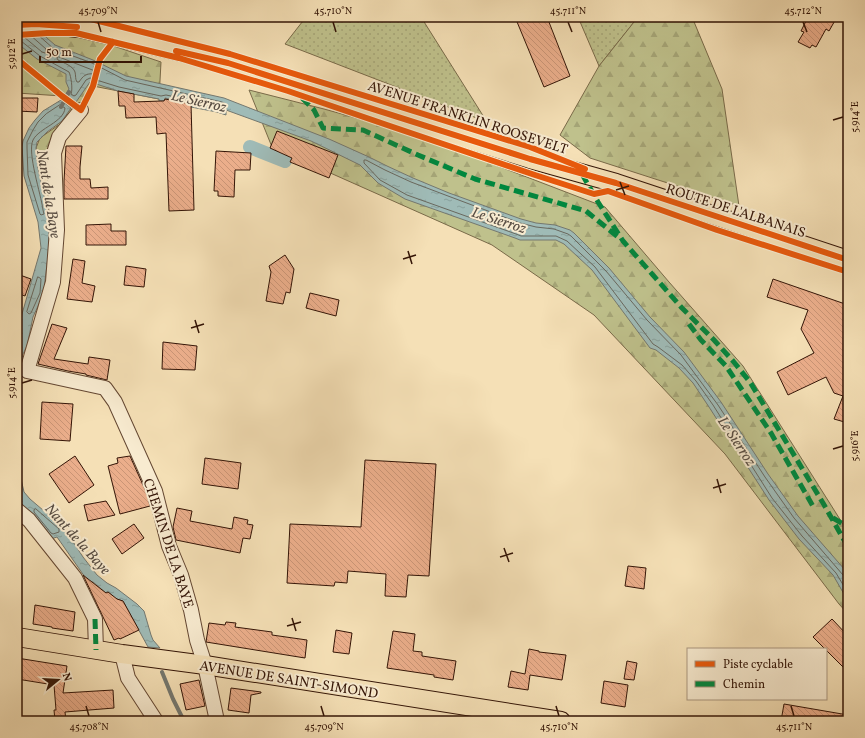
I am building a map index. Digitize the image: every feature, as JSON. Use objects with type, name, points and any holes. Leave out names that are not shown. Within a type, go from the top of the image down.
[{"type":"main road","name":"AVENUE FRANKLIN ROOSEVELT","points":[[83,17],[230,54],[530,147],[616,183]]},
{"type":"main road","name":"AVENUE FRANKLIN ROOSEVELT","points":[[17,25],[36,24],[80,28],[228,63],[530,159],[616,183]]},
{"type":"main road","name":"ROUTE DE L'ALBANAIS","points":[[616,183],[848,260]]},
{"type":"main road","name":"AVENUE DE SAINT-SIMOND","points":[[17,637],[561,721]]},
{"type":"street","name":"CHEMIN DE LA BAYE","points":[[81,110],[59,137],[54,153],[57,230],[53,282],[27,371],[105,388],[115,402],[155,491],[169,546],[181,575],[191,610],[217,721]]},
{"type":"street","points":[[17,510],[29,520],[75,578],[95,619],[96,650]]},
{"type":"street","points":[[122,654],[128,678],[156,721]]},
{"type":"green space","points":[[306,17],[421,17],[487,122],[285,44]]},
{"type":"green space","points":[[578,17],[638,17],[599,66]]},
{"type":"green space","points":[[638,17],[692,17],[722,89],[739,206],[590,158],[560,135],[599,66]]},
{"type":"green space","points":[[55,35],[93,39],[161,62],[159,99],[93,86],[81,110],[52,144],[38,168],[36,148],[40,138],[57,126],[64,102],[62,96],[17,93],[17,39]]},
{"type":"green space","points":[[249,90],[417,135],[605,207],[743,366],[848,532],[848,614],[725,454],[594,315],[492,245],[272,147]]},
{"type":"water","name":"Le Sierroz","points":[[17,17],[23,17],[55,45],[93,60],[126,76],[224,98],[329,139],[449,193],[521,219],[536,223],[555,225],[570,230],[609,268],[650,317],[684,352],[721,402],[768,474],[798,516],[845,570],[848,575],[848,601],[833,575],[799,539],[769,500],[693,383],[679,368],[656,350],[650,348],[592,270],[564,244],[556,240],[520,240],[405,199],[378,183],[360,165],[311,141],[226,110],[226,115],[191,107],[191,104],[165,98],[164,101],[159,101],[159,99],[118,91],[90,82],[76,102],[65,95],[69,89],[66,82],[66,74],[37,59],[17,43]]},
{"type":"water","points":[[61,100],[71,108],[62,121],[47,132],[37,142],[36,148],[38,168],[49,224],[49,249],[44,293],[33,317],[27,346],[22,356],[26,359],[22,365],[17,385],[17,347],[22,314],[41,248],[38,222],[24,176],[22,147],[29,128],[35,120],[43,111]]},
{"type":"water","points":[[17,410],[21,479],[24,492],[64,528],[97,575],[137,604],[144,611],[153,640],[160,648],[148,647],[123,601],[111,597],[112,595],[108,592],[106,593],[93,582],[87,580],[57,537],[51,539],[27,510],[17,501]]},
{"type":"building","points":[[515,17],[547,17],[570,76],[544,87]]},
{"type":"building","points":[[808,17],[837,17],[829,31],[826,29],[816,47],[812,45],[810,48],[798,42],[804,32],[801,31]]},
{"type":"building","points":[[118,91],[134,94],[134,102],[164,101],[165,99],[191,104],[194,210],[169,211],[166,133],[157,134],[156,117],[126,118],[125,106],[119,106]]},
{"type":"building","points":[[17,98],[38,98],[37,112],[17,111]]},
{"type":"building","points":[[277,131],[338,155],[329,178],[290,162],[292,158],[270,148]]},
{"type":"building","points":[[66,146],[82,146],[80,179],[90,179],[91,188],[108,187],[108,199],[64,199]]},
{"type":"building","points":[[216,151],[251,153],[250,170],[235,170],[234,197],[218,196],[218,191],[214,191]]},
{"type":"building","points":[[111,224],[111,231],[126,231],[126,245],[86,245],[86,225]]},
{"type":"building","points":[[285,255],[294,269],[290,293],[286,292],[283,304],[266,301],[271,272],[269,266]]},
{"type":"building","points":[[73,259],[85,261],[82,283],[95,286],[92,302],[67,299]]},
{"type":"building","points":[[126,266],[146,269],[144,287],[124,285]]},
{"type":"building","points":[[17,274],[31,279],[25,296],[17,293]]},
{"type":"building","points":[[773,279],[848,305],[848,423],[834,419],[843,396],[834,393],[826,377],[788,395],[777,372],[814,353],[801,329],[808,310],[767,297]]},
{"type":"building","points":[[310,293],[339,300],[336,316],[306,308]]},
{"type":"building","points":[[52,324],[67,328],[54,359],[88,364],[89,357],[110,360],[107,380],[38,364]]},
{"type":"building","points":[[163,342],[197,346],[195,370],[162,369]]},
{"type":"building","points":[[42,402],[73,404],[70,441],[40,439]]},
{"type":"building","points":[[75,456],[94,485],[69,503],[49,474]]},
{"type":"building","points":[[130,456],[147,494],[150,506],[120,514],[108,466],[118,463],[117,458]]},
{"type":"building","points":[[205,458],[241,463],[238,489],[202,484]]},
{"type":"building","points":[[365,460],[436,464],[429,576],[408,575],[406,597],[385,596],[386,574],[348,571],[347,583],[335,582],[334,586],[287,583],[290,524],[361,527]]},
{"type":"building","points":[[106,501],[115,515],[88,521],[84,505]]},
{"type":"building","points":[[177,508],[192,511],[190,521],[232,529],[234,517],[248,520],[247,524],[253,525],[250,539],[243,538],[240,553],[176,540],[173,527]]},
{"type":"building","points":[[134,524],[144,538],[122,554],[112,539]]},
{"type":"building","points":[[628,566],[646,568],[644,589],[625,586]]},
{"type":"building","points":[[83,575],[106,593],[108,592],[117,599],[123,601],[139,630],[120,639],[114,640]]},
{"type":"building","points":[[35,605],[75,612],[73,631],[33,624]]},
{"type":"building","points":[[832,619],[848,636],[848,672],[827,651],[827,648],[824,648],[813,637]]},
{"type":"building","points":[[226,622],[236,623],[235,627],[272,632],[272,635],[307,640],[305,658],[206,642],[209,623],[225,625]]},
{"type":"building","points":[[336,630],[352,633],[349,654],[333,652]]},
{"type":"building","points":[[393,631],[415,634],[413,651],[422,652],[422,656],[456,661],[453,680],[434,677],[434,675],[387,668]]},
{"type":"building","points":[[529,649],[539,652],[566,655],[562,680],[530,675],[528,690],[508,687],[511,671],[525,674]]},
{"type":"building","points":[[17,658],[67,666],[63,693],[113,690],[114,708],[65,712],[66,721],[55,721],[54,710],[56,710],[54,685],[17,679]]},
{"type":"building","points":[[627,661],[637,663],[634,680],[624,679]]},
{"type":"building","points":[[199,680],[205,706],[186,710],[180,684]]},
{"type":"building","points":[[604,681],[628,685],[625,707],[601,703]]},
{"type":"building","points":[[231,688],[261,692],[251,695],[249,713],[228,710]]},
{"type":"building","points":[[784,704],[848,715],[848,721],[781,721]]},
{"type":"waterway","name":"Nant de la Baye","points":[[61,107],[69,92]]},
{"type":"waterway","points":[[250,147],[285,161]]},
{"type":"waterway","name":"Nant de la Baye","points":[[162,672],[184,721]]},
{"type":"marked path","points":[[302,98],[314,110],[323,128],[363,130],[475,179],[586,211],[618,237]]},
{"type":"marked path","points":[[582,174],[623,241],[682,308],[733,361],[750,382],[848,547]]},
{"type":"marked path","points":[[689,324],[701,340],[726,366],[771,433],[814,508]]},
{"type":"marked path","points":[[833,518],[848,527]]},
{"type":"marked path","points":[[95,619],[96,650]]},
{"type":"cycle path","points":[[83,17],[230,54],[530,147],[585,169]]},
{"type":"cycle path","points":[[17,25],[36,24],[77,27]]},
{"type":"cycle path","points":[[17,35],[76,33],[179,58],[288,91],[594,194],[608,191],[717,230],[848,272]]},
{"type":"cycle path","points":[[17,59],[81,110],[93,86],[100,59],[113,42]]},
{"type":"cycle path","points":[[176,51],[228,63],[530,159],[616,183],[848,260]]}]
